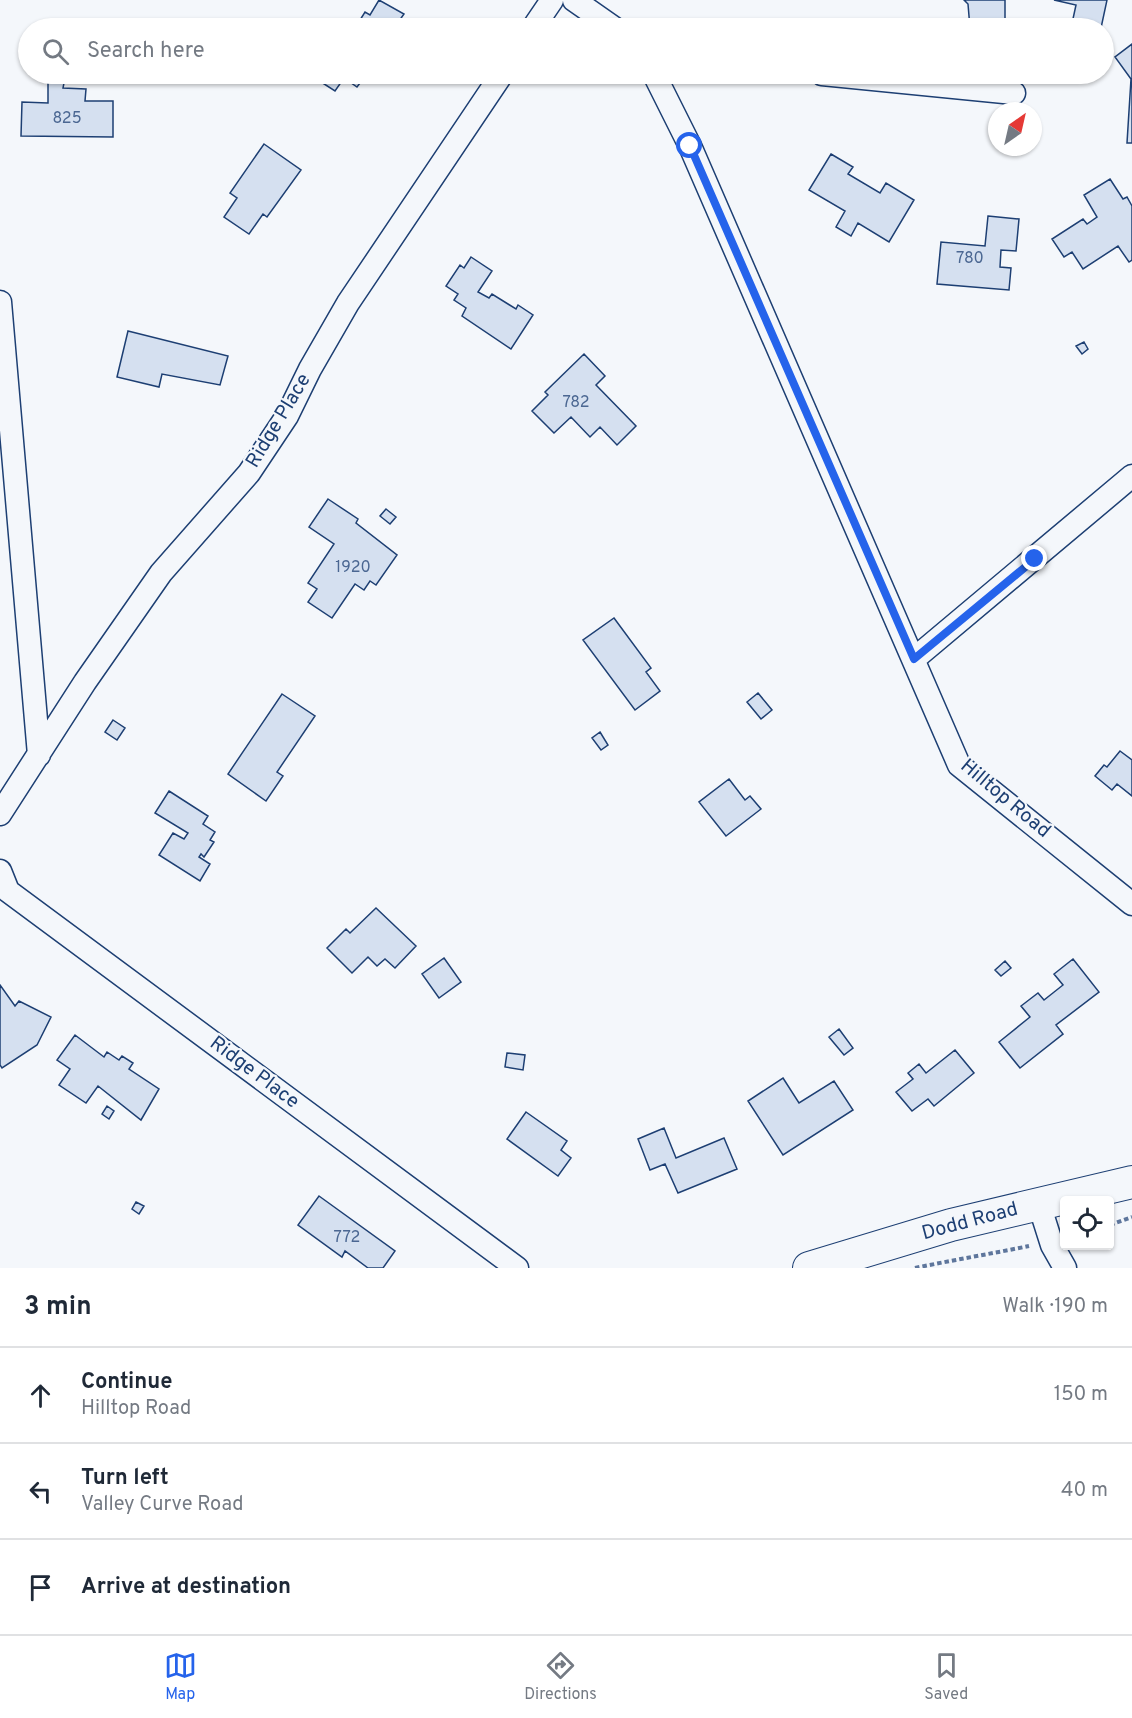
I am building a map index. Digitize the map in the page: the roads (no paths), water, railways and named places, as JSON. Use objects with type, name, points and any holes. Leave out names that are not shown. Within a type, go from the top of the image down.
[{"type":"main road","name":"Dodd Road","points":[[809,1268],[951,1225],[1132,1182]]},
{"type":"street","points":[[540,18],[552,0]]},
{"type":"street","points":[[574,0],[600,18]]},
{"type":"street","name":"Ridge Place","points":[[0,814],[161,573],[249,473],[287,416],[310,369],[348,303],[495,84]]},
{"type":"street","name":"Hilltop Road","points":[[659,84],[690,146],[959,765],[1132,904]]},
{"type":"street","points":[[923,84],[1014,93]]},
{"type":"street","points":[[0,302],[39,755]]},
{"type":"street","points":[[914,659],[1132,476]]},
{"type":"street","name":"Ridge Place","points":[[0,871],[8,891],[517,1268]]},
{"type":"street","points":[[1039,1204],[1052,1245],[1065,1268]]}]
